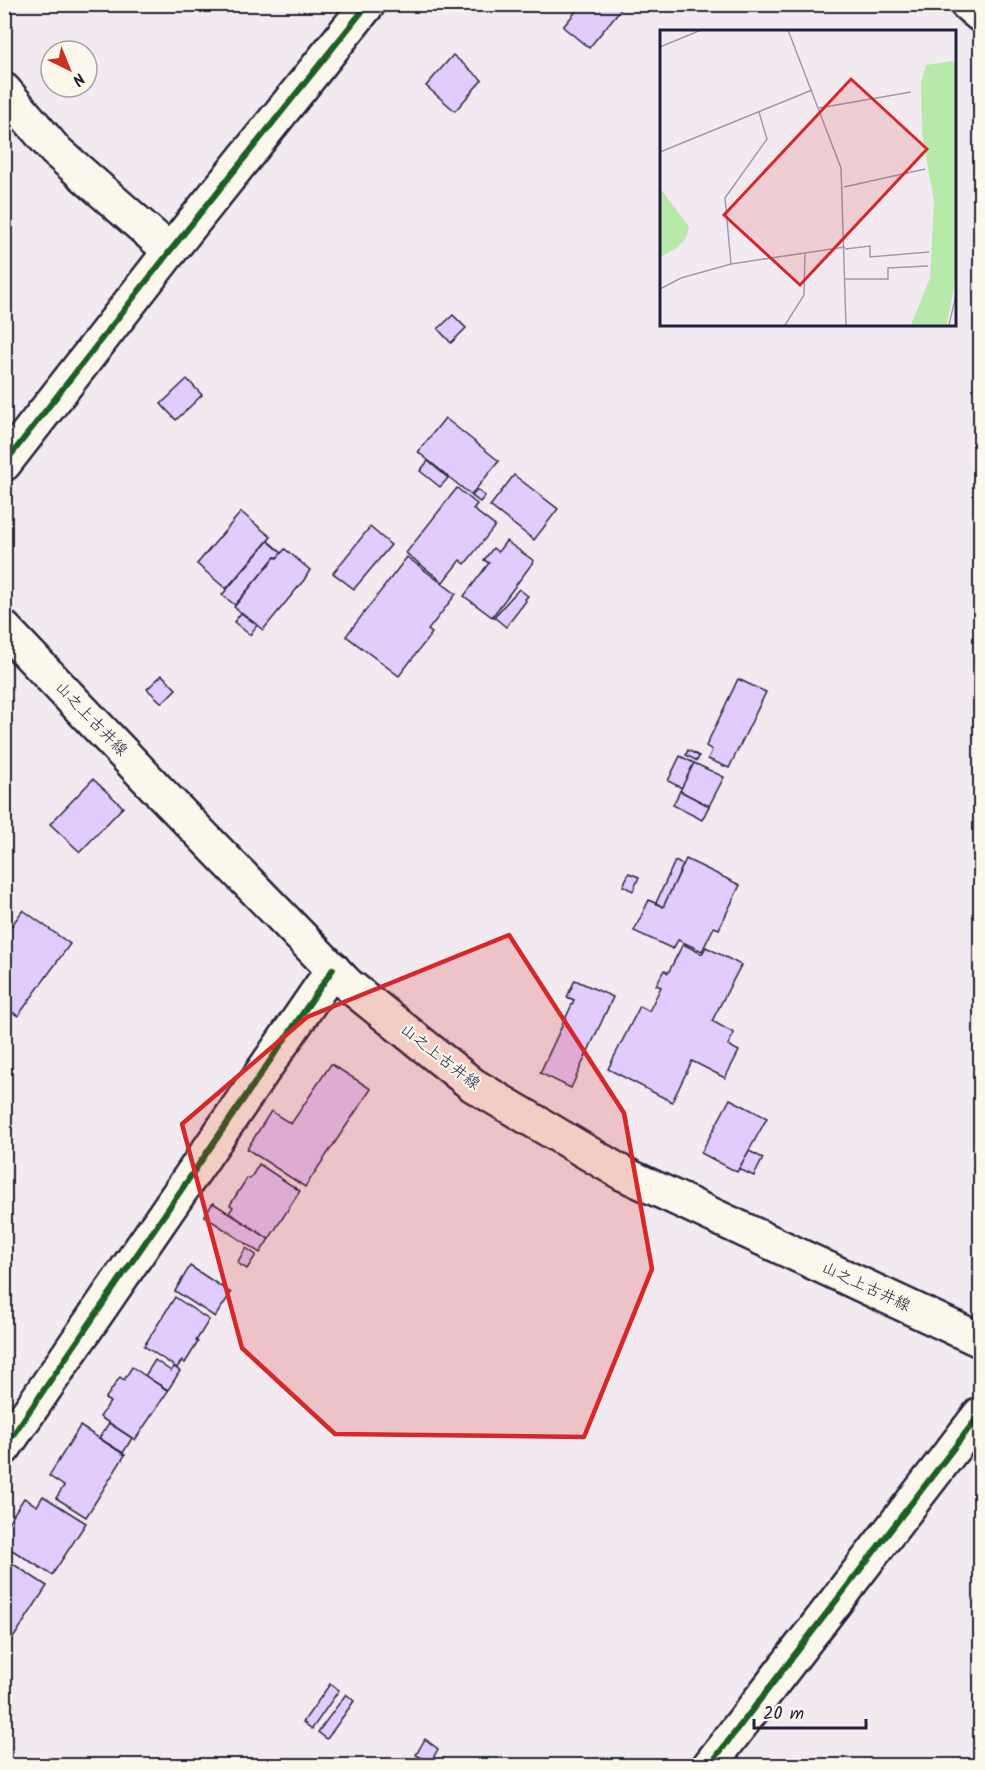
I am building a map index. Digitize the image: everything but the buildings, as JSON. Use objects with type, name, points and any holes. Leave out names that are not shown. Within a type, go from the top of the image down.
[{"type":"street","points":[[4,464],[170,251],[368,4]]},
{"type":"street","points":[[968,4],[981,15]]},
{"type":"street","points":[[4,90],[55,150],[170,251]]},
{"type":"street","name":"山之上古井線","points":[[4,628],[347,984],[473,1085],[622,1173],[981,1340]]},
{"type":"street","points":[[4,1448],[333,969]]},
{"type":"street","points":[[709,1766],[981,1414]]},
{"type":"highlighted area","points":[[509,935],[624,1113],[652,1269],[584,1437],[335,1434],[242,1348],[182,1124],[307,1017]]},
{"type":"cycle path","points":[[4,464],[170,251],[368,4]]},
{"type":"cycle path","points":[[4,1448],[333,969]]},
{"type":"cycle path","points":[[709,1766],[980,1414]]}]
